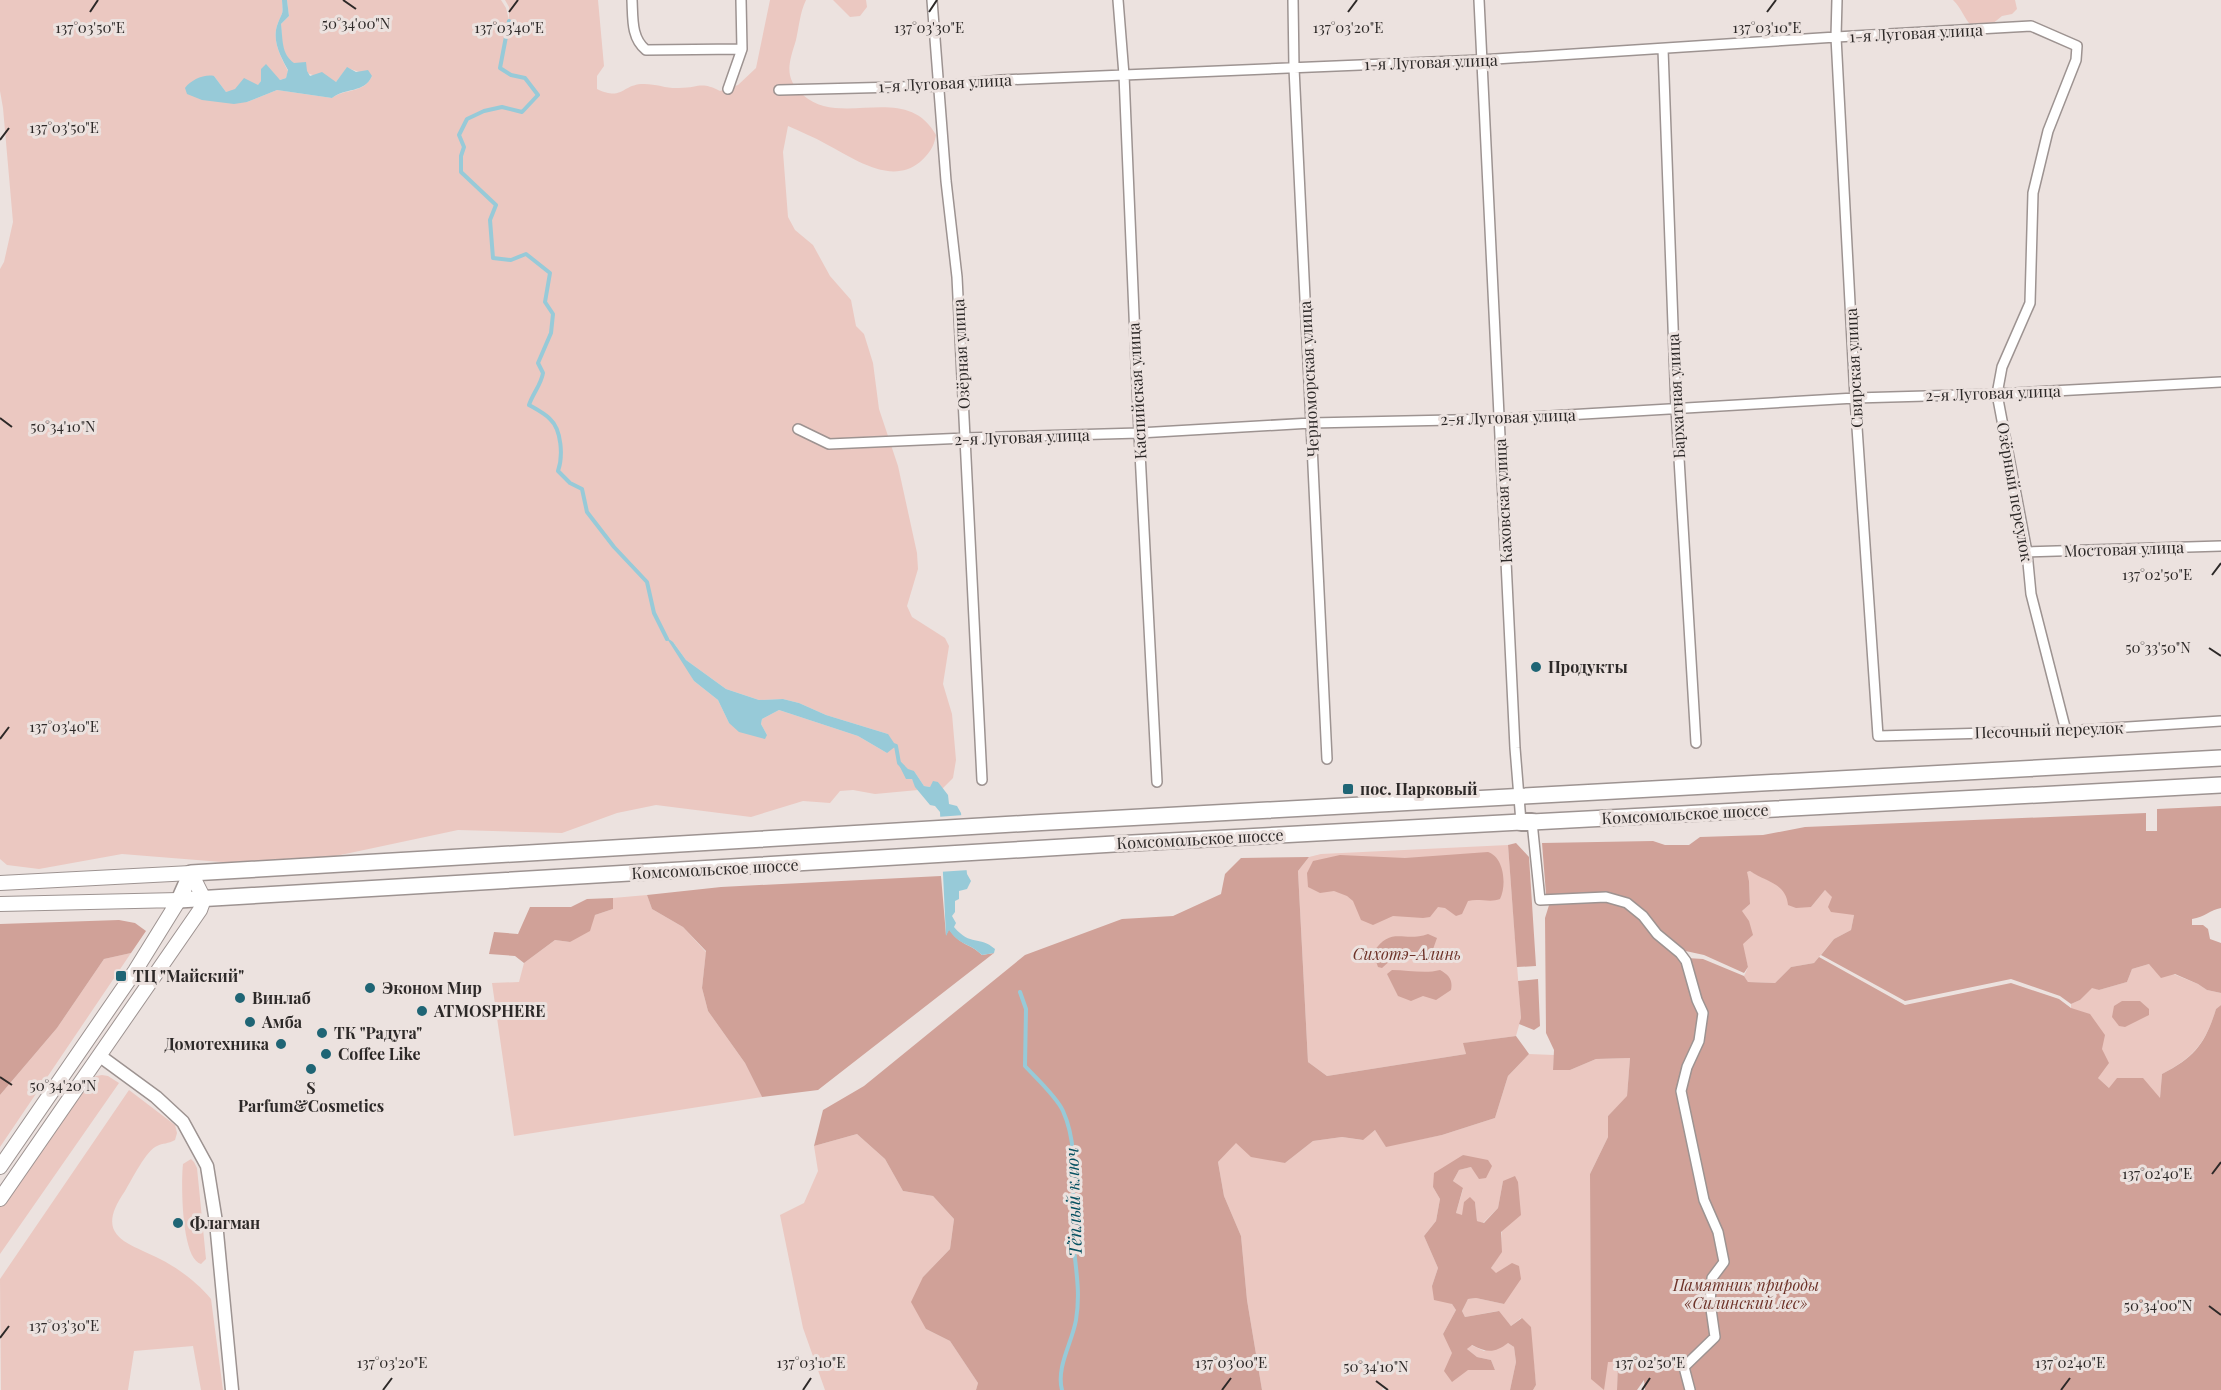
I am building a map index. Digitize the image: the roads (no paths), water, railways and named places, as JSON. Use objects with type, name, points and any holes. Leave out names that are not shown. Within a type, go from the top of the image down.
[{"type":"main road","name":"Комсомольское шоссе","points":[[0,883],[1032,823],[1518,792],[2221,758]]},
{"type":"main road","name":"Комсомольское шоссе","points":[[0,904],[204,899],[1527,822],[2221,785]]},
{"type":"main road","points":[[0,1200],[195,917],[204,899],[191,873]]},
{"type":"main road","points":[[0,1167],[135,971],[179,900],[191,873]]},
{"type":"main road","points":[[84,1045],[100,1056]]},
{"type":"street","points":[[632,0],[634,31],[639,44],[646,50],[742,49]]},
{"type":"street","points":[[728,89],[742,49],[741,0]]},
{"type":"street","name":"Озёрная улица","points":[[932,0],[946,181],[957,277],[982,780]]},
{"type":"street","name":"Каспийская улица","points":[[1118,0],[1124,75],[1157,782]]},
{"type":"street","name":"Черноморская улица","points":[[1293,0],[1294,68],[1327,759]]},
{"type":"street","name":"Каховская улица","points":[[1479,0],[1480,60],[1518,792],[1527,822],[1539,900],[1606,897],[1627,903],[1643,916],[1657,934],[1680,952],[1686,961],[1703,1013],[1699,1041],[1687,1067],[1681,1092],[1704,1200],[1718,1232],[1724,1262],[1712,1278],[1710,1302],[1715,1336],[1684,1367],[1690,1390]]},
{"type":"street","name":"Свирская улица","points":[[1837,0],[1836,37],[1855,398],[1878,736]]},
{"type":"street","name":"1-я Луговая улица","points":[[780,90],[938,86],[1001,80],[1480,60],[2031,26],[2078,46]]},
{"type":"street","name":"Озёрный переулок","points":[[2066,731],[2031,594],[2027,552],[1997,394],[2002,366],[2030,303],[2033,193],[2048,131],[2076,60],[2078,46]]},
{"type":"street","name":"Бархатная улица","points":[[1663,49],[1676,408],[1696,743]]},
{"type":"street","name":"2-я Луговая улица","points":[[798,429],[829,444],[1139,433],[1311,423],[1499,418],[1855,398],[1997,394],[2221,382]]},
{"type":"street","name":"Мостовая улица","points":[[2027,552],[2221,546]]},
{"type":"street","name":"Песочный переулок","points":[[1878,736],[2066,731],[2221,721]]},
{"type":"street","points":[[100,1056],[156,1096],[183,1122],[207,1166],[217,1233],[232,1390]]},
{"type":"water","points":[[282,0],[287,0],[289,16],[281,24],[283,46],[294,63],[306,62],[310,76],[322,72],[336,82],[347,67],[356,72],[368,70],[372,76],[369,82],[332,98],[277,90],[247,102],[234,104],[202,100],[187,94],[185,88],[191,82],[206,76],[214,76],[226,92],[235,89],[244,78],[258,85],[261,81],[261,69],[266,64],[280,80],[286,78],[288,70],[276,42],[276,29],[282,13]]},
{"type":"water","points":[[666,637],[673,642],[686,660],[726,689],[759,700],[783,699],[799,703],[826,715],[888,734],[896,746],[887,753],[858,736],[779,710],[762,719],[761,724],[767,735],[765,739],[739,732],[729,723],[718,700],[694,681]]},
{"type":"water","points":[[900,761],[908,769],[914,771],[924,786],[930,787],[933,781],[938,782],[948,795],[949,804],[957,806],[961,813],[967,874],[971,881],[967,889],[959,891],[959,899],[955,901],[955,912],[952,916],[956,923],[954,927],[965,937],[989,945],[995,949],[994,953],[982,955],[957,939],[949,930],[946,936],[940,812],[935,806],[930,805],[915,787],[912,779],[906,779],[899,765]]},
{"type":"waterway","name":"Тёплый ключ","points":[[509,21],[500,68],[511,75],[525,78],[538,95],[522,112],[502,107],[484,111],[467,119],[459,135],[464,147],[461,156],[461,172],[496,205],[490,220],[493,258],[511,260],[526,254],[550,273],[545,302],[553,314],[551,333],[538,363],[543,373],[542,377],[529,405],[554,424],[560,444],[561,459],[558,471],[570,483],[582,489],[587,512],[614,547],[647,582],[654,613],[667,639]]},
{"type":"waterway","name":"Тёплый ключ","points":[[893,745],[896,746],[899,763],[903,767]]},
{"type":"waterway","name":"Тёплый ключ","points":[[1020,992],[1026,1009],[1025,1066],[1060,1106],[1072,1142],[1074,1174],[1072,1222],[1078,1299],[1074,1329],[1061,1373],[1062,1390]]},
{"type":"place","name":"Продукты","points":[[1536,667]]},
{"type":"place","name":"пос. Парковый","points":[[1348,789]]},
{"type":"place","name":"ТЦ \"Майский\"","points":[[121,976]]},
{"type":"place","name":"Эконом Мир","points":[[370,988]]},
{"type":"place","name":"Винлаб","points":[[240,998]]},
{"type":"place","name":"ATMOSPHERE","points":[[422,1011]]},
{"type":"place","name":"Амба","points":[[250,1022]]},
{"type":"place","name":"ТК \"Радуга\"","points":[[322,1033]]},
{"type":"place","name":"Домотехника","points":[[281,1044]]},
{"type":"place","name":"Coffee Like","points":[[326,1054]]},
{"type":"place","name":"S Parfum&Cosmetics","points":[[311,1069]]},
{"type":"place","name":"Флагман","points":[[178,1223]]},
{"type":"park label","name":"Сихотэ-Алинь","points":[[1407,954]]},
{"type":"park label","name":"Памятник природы «Силинский лес»","points":[[1746,1294]]}]
